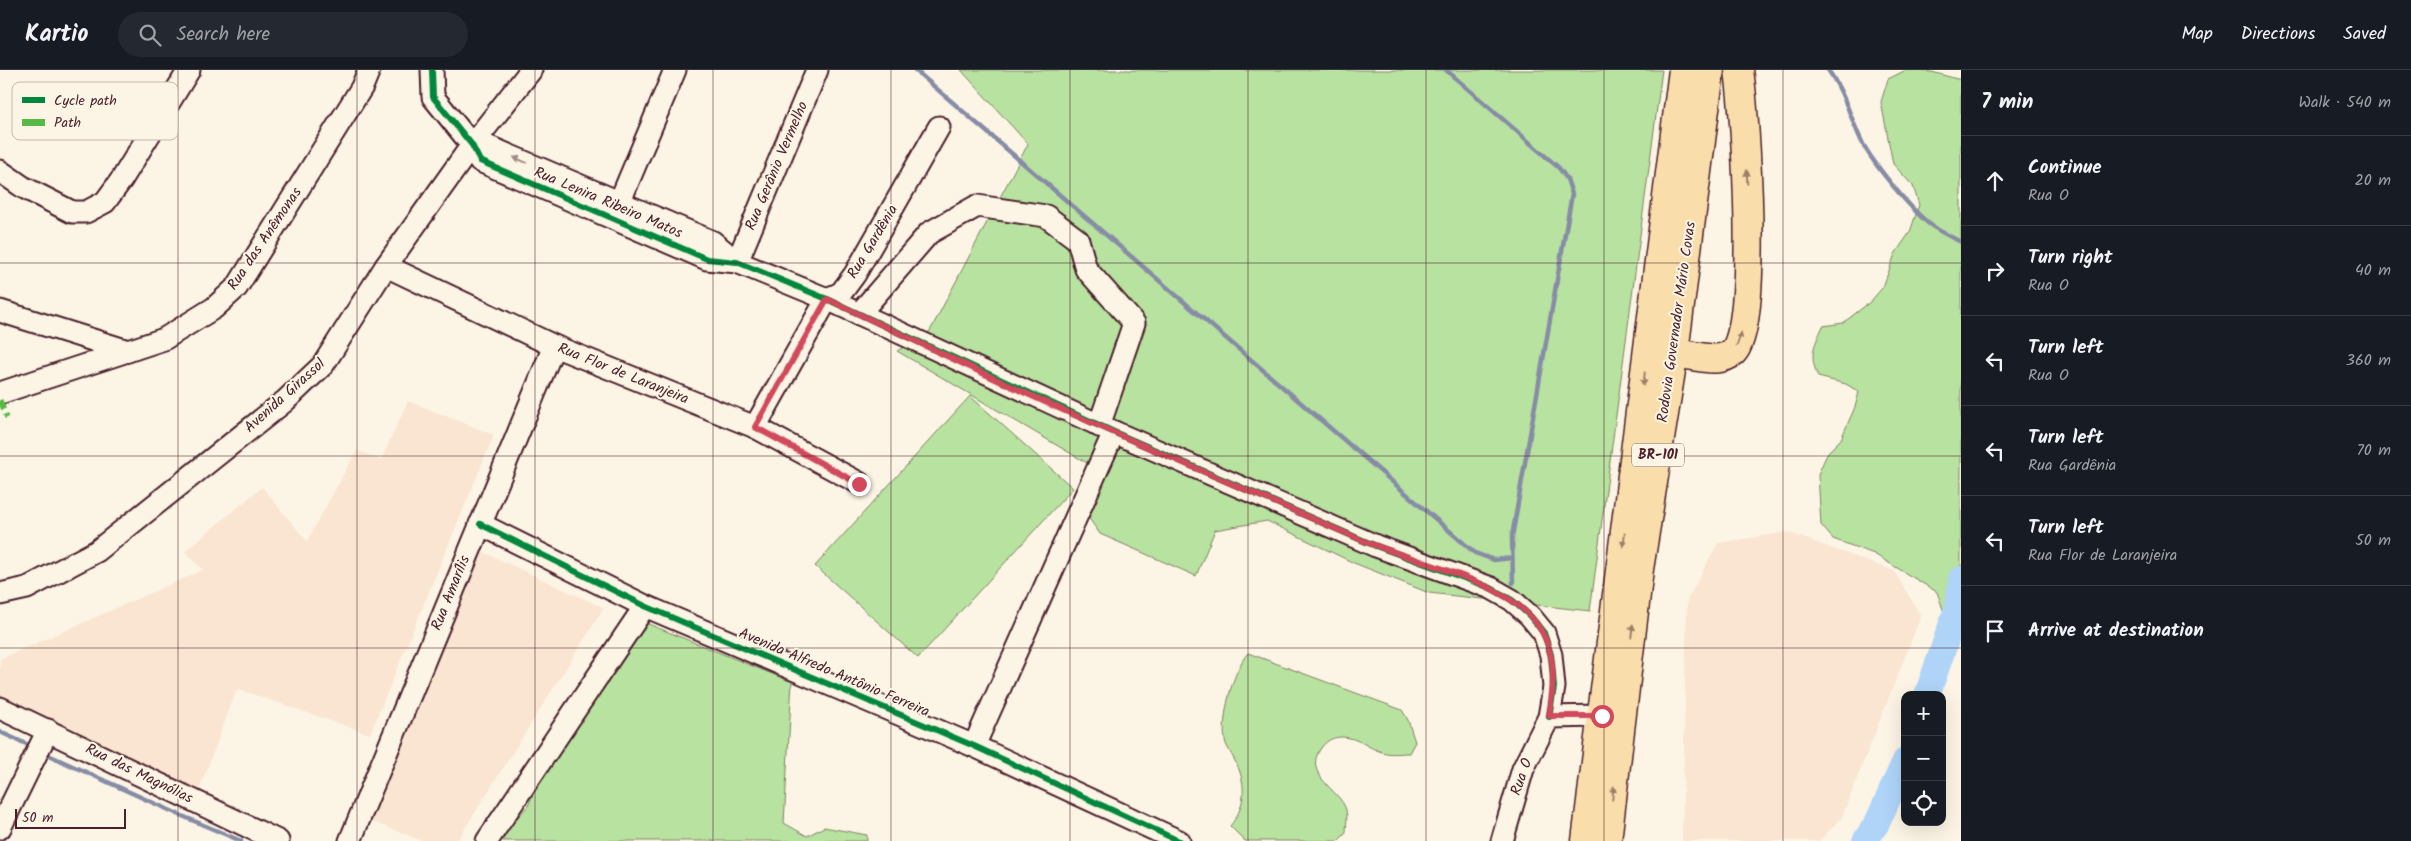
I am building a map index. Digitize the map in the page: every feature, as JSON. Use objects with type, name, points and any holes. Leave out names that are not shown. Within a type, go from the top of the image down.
[{"type":"highway","name":"Rodovia Governador Mário Covas","points":[[1586,841],[1683,70]]},
{"type":"highway","points":[[1687,70],[1691,96],[1659,337],[1664,347],[1674,352],[1720,358],[1732,353],[1740,339],[1744,318],[1748,222],[1745,126],[1739,70]]},
{"type":"highway","name":"Rodovia Governador Mário Covas","points":[[1607,841],[1639,569],[1674,352],[1710,70]]},
{"type":"street","points":[[178,88],[189,70]]},
{"type":"street","name":"Rua das Anêmonas","points":[[0,393],[164,339],[214,308],[237,287],[362,87],[369,70]]},
{"type":"street","name":"Rua Lenira Ribeiro Matos","points":[[432,70],[433,97],[472,145],[480,161],[707,259],[737,262],[827,299]]},
{"type":"street","name":"Avenida Girassol","points":[[0,594],[27,588],[97,551],[285,400],[323,365],[386,266],[472,145],[531,70]]},
{"type":"street","points":[[620,201],[675,70]]},
{"type":"street","name":"Rua Gerânio Vermelho","points":[[737,262],[817,70]]},
{"type":"street","name":"Rua Gardênia","points":[[755,427],[827,299],[841,292],[855,274],[939,127]]},
{"type":"street","points":[[0,171],[23,187],[72,212],[86,212],[105,202],[122,179],[146,140]]},
{"type":"street","name":"Rua Lenira Ribeiro Matos","points":[[472,145],[489,147],[713,242],[737,262]]},
{"type":"street","points":[[859,314],[929,233],[977,206],[1046,216],[1078,240],[1086,269],[1134,322],[1107,429],[974,746]]},
{"type":"street","name":"Rua Flor de Laranjeira","points":[[386,266],[554,346],[755,427],[859,484]]},
{"type":"street","name":"Rua O","points":[[827,299],[1107,429],[1376,546],[1491,588],[1512,600],[1530,616],[1544,633],[1551,654],[1554,687],[1549,716],[1523,769],[1502,841]]},
{"type":"street","points":[[0,311],[128,351]]},
{"type":"street","name":"Rua Amarílis","points":[[350,841],[554,346]]},
{"type":"street","name":"Avenida Alfredo Antônio Ferreira","points":[[480,524],[645,606],[974,746],[1179,841]]},
{"type":"street","points":[[488,841],[645,606]]},
{"type":"street","name":"Rua das Magnólias","points":[[0,708],[41,742],[278,841]]},
{"type":"street","points":[[1549,716],[1602,716]]},
{"type":"street","points":[[0,828],[41,742]]},
{"type":"shaded area","points":[[408,401],[494,435],[370,734],[237,689],[198,793],[0,697],[0,659],[203,570],[185,551],[262,487],[307,541],[357,450],[381,460]]},
{"type":"shaded area","points":[[1787,532],[1894,571],[1921,616],[1841,819],[1819,841],[1682,841],[1687,600],[1718,543]]},
{"type":"shaded area","points":[[479,550],[604,608],[457,841],[423,841],[365,819]]},
{"type":"green space","points":[[961,70],[1662,70],[1590,611],[1429,593],[1354,563],[1267,521],[1215,530],[1196,576],[1100,534],[1076,500],[1092,466],[897,351],[930,331],[1028,144]]},
{"type":"green space","points":[[1906,70],[1932,72],[1961,79],[1961,634],[1945,624],[1947,621],[1937,592],[1874,554],[1833,539],[1821,525],[1818,474],[1828,452],[1841,439],[1855,407],[1859,392],[1846,384],[1818,377],[1813,352],[1823,326],[1843,323],[1870,302],[1883,287],[1895,254],[1910,232],[1919,205],[1913,186],[1893,164],[1881,102],[1888,79]]},
{"type":"green space","points":[[970,396],[1073,488],[918,658],[815,566]]},
{"type":"green space","points":[[641,621],[792,682],[784,823],[807,836],[824,827],[867,835],[867,841],[503,841],[507,829],[528,806],[547,761]]},
{"type":"green space","points":[[1248,653],[1402,710],[1408,720],[1415,742],[1409,753],[1385,753],[1354,739],[1343,737],[1330,740],[1321,748],[1316,758],[1319,774],[1343,803],[1347,813],[1346,833],[1338,841],[1245,841],[1230,826],[1239,812],[1243,789],[1236,762],[1226,744],[1224,723],[1237,671]]},
{"type":"waterway","points":[[915,70],[1475,553],[1494,560],[1512,558]]},
{"type":"waterway","points":[[1446,70],[1559,168],[1567,179],[1572,194],[1512,537],[1513,583]]},
{"type":"waterway","points":[[1828,70],[1839,88],[1864,146],[1885,176],[1911,207],[1928,223],[1961,242]]},
{"type":"waterway","points":[[1928,691],[1958,606],[1961,579]]},
{"type":"waterway","points":[[0,732],[33,747]]},
{"type":"waterway","points":[[44,753],[241,841]]},
{"type":"waterway","points":[[1865,841],[1877,823],[1901,770]]},
{"type":"marked path","points":[[0,400],[7,418]]},
{"type":"cycle path","points":[[432,70],[433,97],[472,145],[480,161],[707,259],[737,262],[827,299],[1114,432],[1376,546],[1491,588],[1512,600],[1530,616],[1544,633],[1551,655],[1554,687],[1549,717]]},
{"type":"cycle path","points":[[480,524],[645,606],[974,746],[1179,841]]},
{"type":"route","points":[[859,484],[755,427],[827,299],[1063,410],[1376,546],[1491,588],[1512,600],[1530,616],[1544,633],[1551,654],[1554,687],[1549,716],[1602,716]]}]
